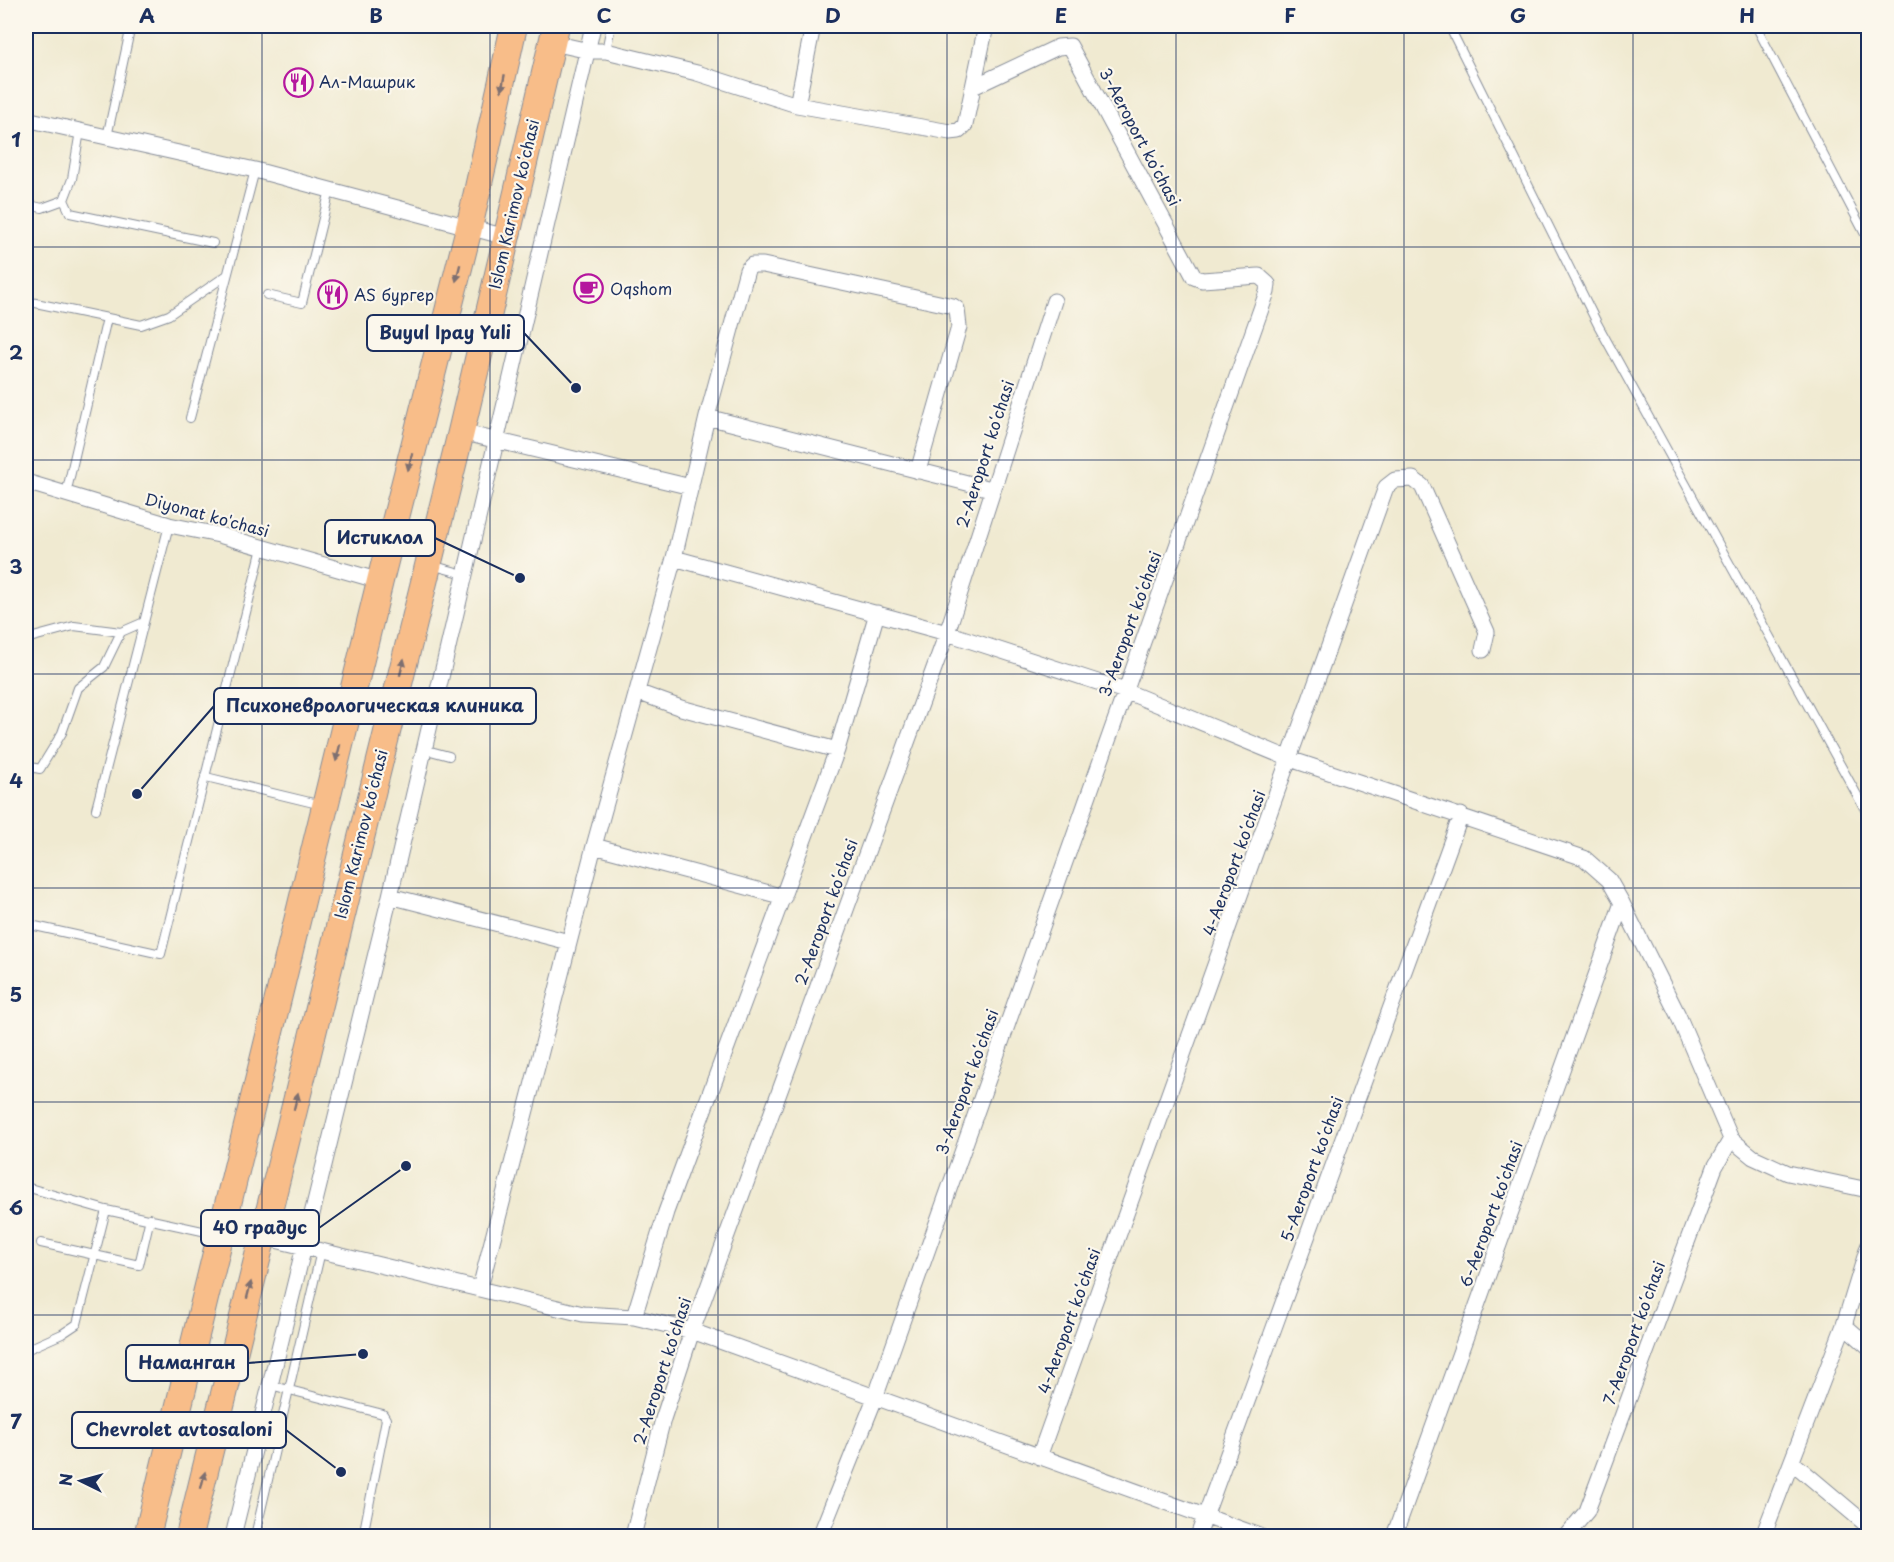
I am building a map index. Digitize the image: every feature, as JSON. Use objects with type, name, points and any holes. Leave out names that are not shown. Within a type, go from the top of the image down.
[{"type":"highway","points":[[147,1536],[380,581],[469,228],[514,26]]},
{"type":"highway","name":"Islom Karimov koʻchasi","points":[[189,1536],[461,432],[554,34]]},
{"type":"street","points":[[233,1536],[390,896],[593,26]]},
{"type":"street","points":[[797,105],[813,26]]},
{"type":"street","points":[[554,34],[589,51],[606,51],[697,73],[797,105],[950,132],[959,131],[964,125],[986,26]]},
{"type":"street","name":"3-Aeroport koʻchasi","points":[[820,1536],[874,1398],[1268,284],[1265,279],[1250,275],[1202,280],[1194,277],[1070,46],[1058,47],[973,87]]},
{"type":"street","points":[[26,119],[255,170],[506,237]]},
{"type":"street","points":[[480,1288],[594,846],[674,558],[707,417],[743,279],[752,265],[763,265],[953,306],[960,315],[959,327],[918,471]]},
{"type":"street","name":"2-Aeroport koʻchasi","points":[[633,1536],[663,1419],[692,1331],[947,633],[991,489],[1054,301]]},
{"type":"street","points":[[707,417],[991,489]]},
{"type":"street","points":[[461,432],[691,487]]},
{"type":"street","name":"4-Aeroport koʻchasi","points":[[1039,1457],[1386,487],[1395,480],[1413,479],[1422,486],[1487,632],[1483,650]]},
{"type":"street","name":"Diyonat ko'chasi","points":[[26,482],[169,525],[380,581]]},
{"type":"street","points":[[674,558],[947,633],[1125,691],[1290,759],[1584,858],[1609,880],[1622,903],[1678,1015],[1731,1139],[1753,1157],[1788,1173],[1869,1190]]},
{"type":"street","points":[[634,1317],[666,1212],[837,750],[877,613]]},
{"type":"street","points":[[637,692],[681,708],[837,750]]},
{"type":"street","name":"5-Aeroport koʻchasi","points":[[1198,1536],[1461,815]]},
{"type":"street","points":[[594,846],[783,897]]},
{"type":"street","points":[[390,896],[569,942]]},
{"type":"street","name":"6-Aeroport koʻchasi","points":[[1394,1536],[1622,903]]},
{"type":"street","name":"7-Aeroport koʻchasi","points":[[1566,1536],[1587,1511],[1715,1167],[1731,1139]]},
{"type":"street","points":[[263,1237],[584,1314],[634,1317],[692,1331],[1260,1536]]},
{"type":"street","points":[[1763,1536],[1844,1325],[1869,1248]]},
{"type":"street","points":[[1844,1325],[1869,1346]]},
{"type":"street","points":[[1792,1462],[1869,1526]]},
{"type":"lane","points":[[107,137],[131,26]]},
{"type":"lane","points":[[606,51],[611,26]]},
{"type":"lane","points":[[1449,26],[1598,325],[1869,815]]},
{"type":"lane","points":[[1756,26],[1869,240]]},
{"type":"lane","points":[[80,131],[72,179],[64,200],[70,213],[213,243]]},
{"type":"lane","points":[[190,418],[255,170]]},
{"type":"lane","points":[[267,295],[302,303],[330,190]]},
{"type":"lane","points":[[26,204],[42,208],[64,200]]},
{"type":"lane","points":[[26,301],[141,325],[169,315],[227,274]]},
{"type":"lane","points":[[66,494],[107,318]]},
{"type":"lane","points":[[96,809],[169,525]]},
{"type":"lane","points":[[26,924],[161,954],[262,548]]},
{"type":"lane","points":[[428,564],[464,574]]},
{"type":"lane","points":[[26,639],[74,627],[121,632],[144,622]]},
{"type":"lane","points":[[26,766],[40,769],[62,733],[78,688],[104,667],[121,632]]},
{"type":"lane","points":[[423,749],[449,756]]},
{"type":"lane","points":[[206,777],[326,806]]},
{"type":"lane","points":[[26,1187],[106,1210],[150,1218],[222,1236]]},
{"type":"lane","points":[[26,1350],[62,1334],[77,1324],[106,1210]]},
{"type":"lane","points":[[41,1243],[95,1253],[139,1265],[150,1218]]},
{"type":"lane","points":[[255,1536],[321,1251]]},
{"type":"lane","points":[[270,1385],[376,1410],[386,1419],[363,1536]]},
{"type":"place","name":"Ал-Машрик","points":[[298,82]]},
{"type":"place","name":"Oqshom","points":[[589,289]]},
{"type":"place","name":"AS бургер","points":[[333,295]]},
{"type":"place","name":"Buyul Ipay Yuli","points":[[576,388]]},
{"type":"place","name":"Истиклол","points":[[520,578]]},
{"type":"place","name":"Психоневрологическая клиника","points":[[137,794]]},
{"type":"place","name":"40 градус","points":[[406,1166]]},
{"type":"place","name":"Наманган","points":[[363,1354]]},
{"type":"place","name":"Chevrolet avtosaloni","points":[[341,1472]]}]
